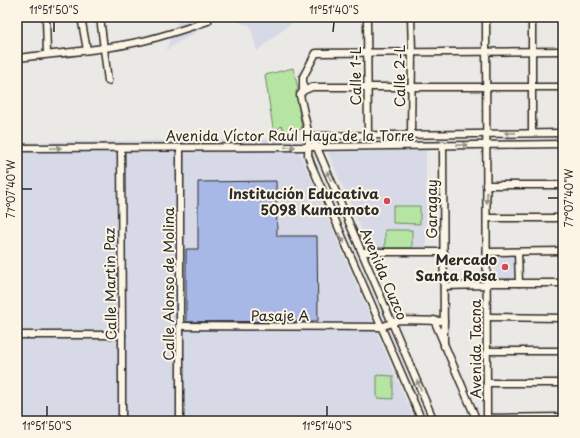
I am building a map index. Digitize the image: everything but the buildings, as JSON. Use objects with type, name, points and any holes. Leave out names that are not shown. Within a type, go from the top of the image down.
[{"type":"street","points":[[46,17],[48,54]]},
{"type":"street","points":[[81,17],[87,50]]},
{"type":"street","points":[[100,17],[108,81]]},
{"type":"street","name":"Calle 1-L","points":[[366,17],[368,135]]},
{"type":"street","name":"Calle 2-L","points":[[411,17],[411,134]]},
{"type":"street","name":"Avenida Tacna","points":[[486,17],[487,419]]},
{"type":"street","points":[[532,17],[532,133]]},
{"type":"street","points":[[17,58],[104,48],[138,42],[170,34],[208,21]]},
{"type":"street","points":[[311,136],[300,95],[303,91],[303,77],[316,53],[563,52]]},
{"type":"street","points":[[303,91],[312,87],[563,87]]},
{"type":"street","name":"Avenida Víctor Raúl Haya de la Torre","points":[[311,136],[563,133]]},
{"type":"street","name":"Avenida Cuzco","points":[[311,136],[434,421]]},
{"type":"street","name":"Avenida Cuzco","points":[[311,136],[308,159],[422,421]]},
{"type":"street","name":"Avenida Víctor Raúl Haya de la Torre","points":[[17,148],[563,144]]},
{"type":"street","name":"Garagay","points":[[443,145],[444,346]]},
{"type":"street","name":"Calle Martin Paz","points":[[121,148],[122,421]]},
{"type":"street","name":"Calle Alonso de Molina","points":[[180,148],[180,421]]},
{"type":"street","points":[[486,185],[563,185]]},
{"type":"street","points":[[487,218],[563,218]]},
{"type":"street","points":[[487,252],[563,251]]},
{"type":"street","points":[[362,252],[444,252]]},
{"type":"street","points":[[518,252],[519,283]]},
{"type":"street","points":[[444,286],[563,283]]},
{"type":"street","points":[[487,317],[563,318]]},
{"type":"street","points":[[381,327],[399,320],[444,320]]},
{"type":"street","points":[[434,320],[477,421]]},
{"type":"street","name":"Pasaje A","points":[[180,326],[381,327]]},
{"type":"street","points":[[17,335],[122,335]]},
{"type":"street","points":[[487,351],[563,351]]},
{"type":"street","points":[[487,384],[563,383]]},
{"type":"street","points":[[487,419],[563,417]]},
{"type":"shaded area","points":[[179,17],[222,17],[166,50]]},
{"type":"shaded area","points":[[224,17],[299,17],[257,51],[250,26]]},
{"type":"shaded area","points":[[294,139],[415,421],[17,421],[17,142]]},
{"type":"shaded area","name":"Institución Educativa 5098 Kumamoto","points":[[426,150],[426,249],[370,250],[328,153]]},
{"type":"shaded area","name":"Mercado Santa Rosa","points":[[495,255],[516,255],[516,280],[494,280]]},
{"type":"green space","points":[[293,68],[298,88],[296,91],[302,129],[286,132],[281,126],[274,135],[265,75]]},
{"type":"green space","points":[[393,206],[420,206],[420,224],[393,223]]},
{"type":"green space","points":[[385,230],[412,230],[412,248],[385,248]]},
{"type":"green space","points":[[377,375],[393,376],[393,399],[377,398]]},
{"type":"place","name":"Institución Educativa 5098 Kumamoto","points":[[387,201]]},
{"type":"place","name":"Mercado Santa Rosa","points":[[505,267]]}]
